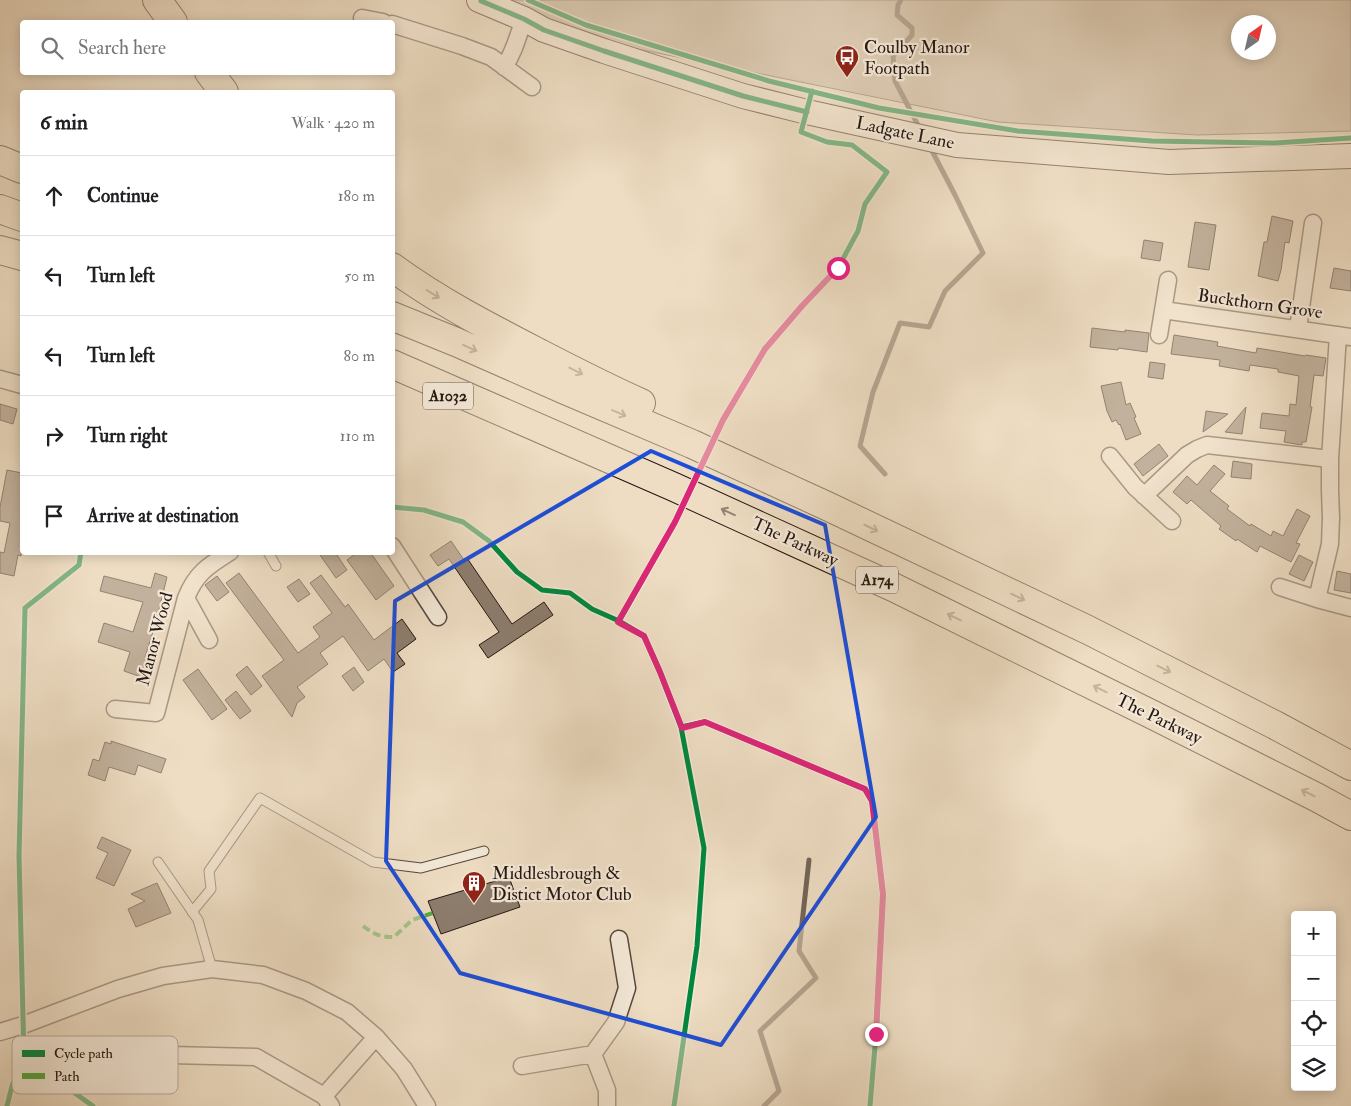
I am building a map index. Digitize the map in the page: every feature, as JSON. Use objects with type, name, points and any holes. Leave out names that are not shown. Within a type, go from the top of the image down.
[{"type":"highway","points":[[156,0],[171,20]]},
{"type":"highway","points":[[211,75],[222,90]]},
{"type":"highway","points":[[0,160],[20,168]]},
{"type":"highway","points":[[0,209],[20,216]]},
{"type":"highway","points":[[0,250],[20,255]]},
{"type":"highway","name":"A174","points":[[395,269],[475,320],[616,392],[741,449],[827,506]]},
{"type":"highway","name":"A174","points":[[395,317],[692,444],[827,506],[1088,630],[1351,766]]},
{"type":"highway","name":"The Parkway","points":[[395,365],[674,487],[893,587],[1351,816]]},
{"type":"highway","name":"A1032","points":[[395,379],[504,413]]},
{"type":"main road","name":"Ladgate Lane","points":[[479,0],[524,19],[544,30],[743,96],[957,145],[1169,162],[1351,156]]},
{"type":"street","points":[[362,18],[372,20]]},
{"type":"street","points":[[504,67],[514,49],[524,19]]},
{"type":"street","points":[[395,25],[480,53],[491,58],[532,86]]},
{"type":"street","points":[[1298,329],[1313,223]]},
{"type":"street","points":[[1159,335],[1168,280]]},
{"type":"street","name":"Buckthorn Grove","points":[[1163,310],[1344,336]]},
{"type":"street","points":[[1317,599],[1330,544],[1330,459],[1344,336]]},
{"type":"street","points":[[0,379],[20,384]]},
{"type":"street","points":[[1144,496],[1187,455],[1196,449],[1208,445],[1330,459]]},
{"type":"street","points":[[1110,456],[1135,487],[1172,521]]},
{"type":"street","points":[[395,551],[438,617]]},
{"type":"street","name":"Manor Wood","points":[[115,709],[156,714],[186,598],[191,586],[204,569],[225,555]]},
{"type":"street","points":[[1280,587],[1351,608]]},
{"type":"street","points":[[186,598],[209,640]]},
{"type":"street","points":[[522,1066],[593,1054],[616,1022],[627,988],[619,939]]},
{"type":"street","points":[[0,1032],[118,989],[163,976],[212,969],[263,975],[306,991],[348,1012],[376,1036],[404,1069],[427,1106]]},
{"type":"street","points":[[178,1055],[256,1057],[328,1101],[376,1036]]},
{"type":"street","points":[[593,1054],[607,1090],[607,1106]]},
{"type":"lane","points":[[270,555],[276,566]]},
{"type":"lane","points":[[192,912],[211,889],[209,871],[260,798],[374,862],[421,868],[484,851]]},
{"type":"lane","points":[[158,862],[198,920],[212,969]]},
{"type":"highlighted area","points":[[651,451],[825,525],[876,817],[721,1045],[460,973],[386,861],[395,601]]},
{"type":"shaded area","points":[[498,0],[1351,0],[1351,131],[1197,135],[998,122],[544,30]]},
{"type":"building","points":[[1272,216],[1293,221],[1289,243],[1285,242],[1278,281],[1258,276],[1264,242],[1267,242]]},
{"type":"building","points":[[1195,222],[1216,225],[1209,270],[1188,267]]},
{"type":"building","points":[[1144,240],[1163,243],[1160,261],[1141,258]]},
{"type":"building","points":[[1334,268],[1351,271],[1351,291],[1330,288]]},
{"type":"building","points":[[1092,328],[1149,333],[1147,352],[1090,347]]},
{"type":"building","points":[[1174,335],[1218,342],[1217,346],[1256,353],[1257,348],[1326,358],[1323,376],[1314,375],[1310,407],[1312,407],[1306,442],[1302,442],[1302,445],[1284,442],[1286,431],[1260,428],[1262,413],[1289,416],[1290,404],[1296,405],[1299,376],[1278,372],[1278,369],[1250,365],[1249,371],[1219,366],[1220,360],[1171,354]]},
{"type":"building","points":[[1150,362],[1165,364],[1163,379],[1148,377]]},
{"type":"building","points":[[1121,382],[1126,405],[1130,403],[1141,434],[1126,440],[1120,424],[1116,420],[1112,422],[1107,411],[1101,386]]},
{"type":"building","points":[[0,404],[17,409],[13,424],[0,420]]},
{"type":"building","points":[[1246,407],[1242,434],[1225,432]]},
{"type":"building","points":[[1206,411],[1228,414],[1203,432]]},
{"type":"building","points":[[1159,444],[1168,456],[1143,476],[1134,464]]},
{"type":"building","points":[[1233,461],[1252,464],[1251,479],[1231,477]]},
{"type":"building","points":[[1214,465],[1225,474],[1210,491],[1229,506],[1227,509],[1250,526],[1251,524],[1271,536],[1273,531],[1283,536],[1297,509],[1310,516],[1296,543],[1300,544],[1291,562],[1260,546],[1257,552],[1237,539],[1236,541],[1219,529],[1221,526],[1191,500],[1187,504],[1173,492],[1187,476],[1197,485]]},
{"type":"building","points":[[7,470],[20,473],[21,555],[21,556],[18,555],[14,576],[0,573],[0,552],[4,553],[10,523],[0,521],[0,507]]},
{"type":"building","points":[[451,541],[464,560],[467,558],[512,624],[544,602],[553,615],[488,658],[479,645],[499,632],[449,559],[438,566],[430,555]]},
{"type":"building","points":[[320,555],[337,555],[347,570],[336,578]]},
{"type":"building","points":[[354,555],[372,555],[394,586],[376,600],[347,560]]},
{"type":"building","points":[[1299,555],[1313,562],[1304,581],[1289,574]]},
{"type":"building","points":[[1337,571],[1351,574],[1351,593],[1334,590]]},
{"type":"building","points":[[155,573],[167,577],[141,677],[124,671],[130,652],[98,642],[104,623],[133,632],[143,602],[100,591],[104,576],[151,588]]},
{"type":"building","points":[[239,573],[298,653],[320,637],[313,627],[332,613],[310,583],[321,575],[345,607],[348,604],[374,640],[402,619],[416,639],[397,653],[405,664],[393,672],[384,659],[368,671],[343,636],[320,653],[328,664],[297,687],[305,697],[297,703],[292,717],[262,676],[284,660],[226,583]]},
{"type":"building","points":[[217,576],[229,592],[217,601],[205,585]]},
{"type":"building","points":[[299,579],[310,594],[298,602],[287,587]]},
{"type":"building","points":[[247,666],[262,686],[251,695],[236,675]]},
{"type":"building","points":[[354,667],[364,682],[353,691],[342,676]]},
{"type":"building","points":[[198,669],[227,709],[212,720],[183,680]]},
{"type":"building","points":[[236,691],[251,711],[240,719],[225,700]]},
{"type":"building","points":[[111,741],[166,759],[161,773],[138,765],[135,775],[109,767],[105,781],[88,775],[93,759],[99,761],[105,742],[111,744]]},
{"type":"building","points":[[102,837],[131,850],[114,886],[96,878],[108,853],[97,848]]},
{"type":"building","name":"Middlesbrough & Distict Motor Club","points":[[509,877],[520,907],[441,934],[428,901]]},
{"type":"building","points":[[157,883],[171,913],[136,927],[128,909],[145,901],[131,894]]},
{"type":"waterway","points":[[901,0],[898,5],[897,15],[912,28],[912,35],[893,56],[895,81],[920,129]]},
{"type":"waterway","points":[[885,474],[860,446],[873,392],[900,323],[929,327],[945,291],[983,253],[930,147]]},
{"type":"waterway","points":[[764,1106],[779,1091],[760,1031],[816,978],[799,951],[809,860]]},
{"type":"marked path","points":[[363,926],[377,935],[394,937],[412,920],[433,913]]},
{"type":"cycle path","points":[[528,0],[586,25],[769,81],[879,108],[1018,131],[1152,141],[1275,143],[1351,138]]},
{"type":"cycle path","points":[[481,1],[524,19],[544,30],[604,51],[743,96],[807,112]]},
{"type":"cycle path","points":[[619,621],[675,522],[723,420],[765,349],[838,268],[858,231],[865,204],[887,172],[852,145],[827,142],[801,132],[812,91]]},
{"type":"cycle path","points":[[395,507],[424,510],[463,522],[489,541],[517,572],[542,590],[570,593],[592,609],[619,621],[644,636],[681,727],[704,848],[697,946],[674,1106]]},
{"type":"cycle path","points":[[23,1036],[19,856],[25,608],[79,565],[81,555]]},
{"type":"cycle path","points":[[681,727],[705,722],[865,789],[872,801],[883,894],[876,1034],[870,1106]]},
{"type":"cycle path","points":[[7,1106],[12,1086]]},
{"type":"cycle path","points":[[76,1094],[93,1106]]},
{"type":"place","name":"Coulby Manor Footpath","points":[[847,78]]},
{"type":"place","name":"Middlesbrough & Distict Motor Club","points":[[474,904]]},
{"type":"route","points":[[838,268],[765,349],[723,420],[675,522],[618,622],[644,636],[682,728],[705,722],[865,789],[872,801],[883,894],[876,1034]]}]
